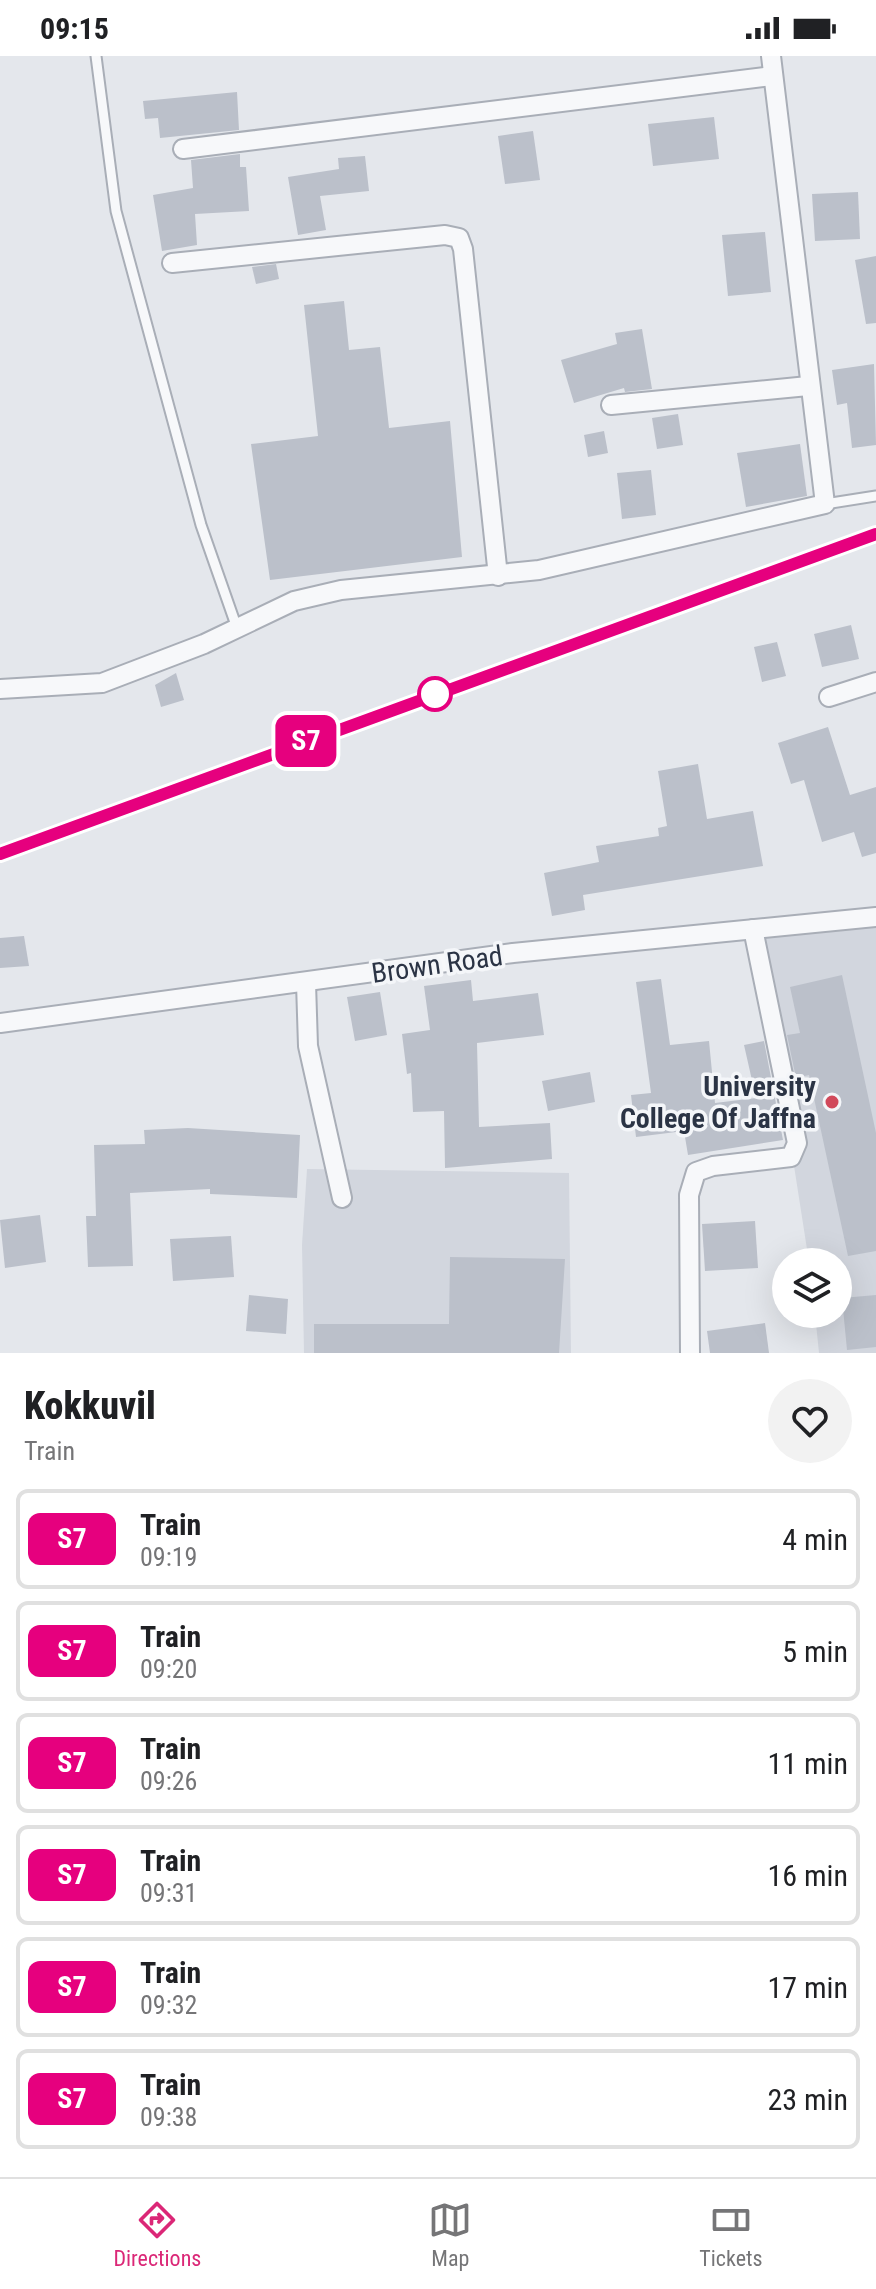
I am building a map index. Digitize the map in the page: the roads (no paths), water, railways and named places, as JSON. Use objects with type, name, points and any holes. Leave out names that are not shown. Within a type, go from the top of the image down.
[{"type":"street","points":[[0,689],[102,683],[237,628],[294,601],[341,590],[539,570],[825,504],[808,386],[771,56]]},
{"type":"street","points":[[183,149],[772,76]]},
{"type":"street","points":[[172,263],[445,235],[459,238],[463,249],[498,576]]},
{"type":"street","points":[[611,405],[808,386]]},
{"type":"street","points":[[829,697],[876,682]]},
{"type":"street","name":"Brown Road","points":[[0,1023],[513,953],[876,917]]},
{"type":"street","points":[[690,1353],[689,1195],[696,1172],[713,1166],[791,1157],[797,1143],[753,929]]},
{"type":"street","points":[[306,983],[308,1046],[342,1198]]},
{"type":"lane","points":[[96,56],[116,211],[201,525],[237,628]]},
{"type":"lane","points":[[825,504],[876,496]]},
{"type":"railway","points":[[0,854],[876,534]]},
{"type":"train","name":"S7","points":[[0,854],[876,534]]},
{"type":"place","name":"University College Of Jaffna","points":[[832,1102]]}]
